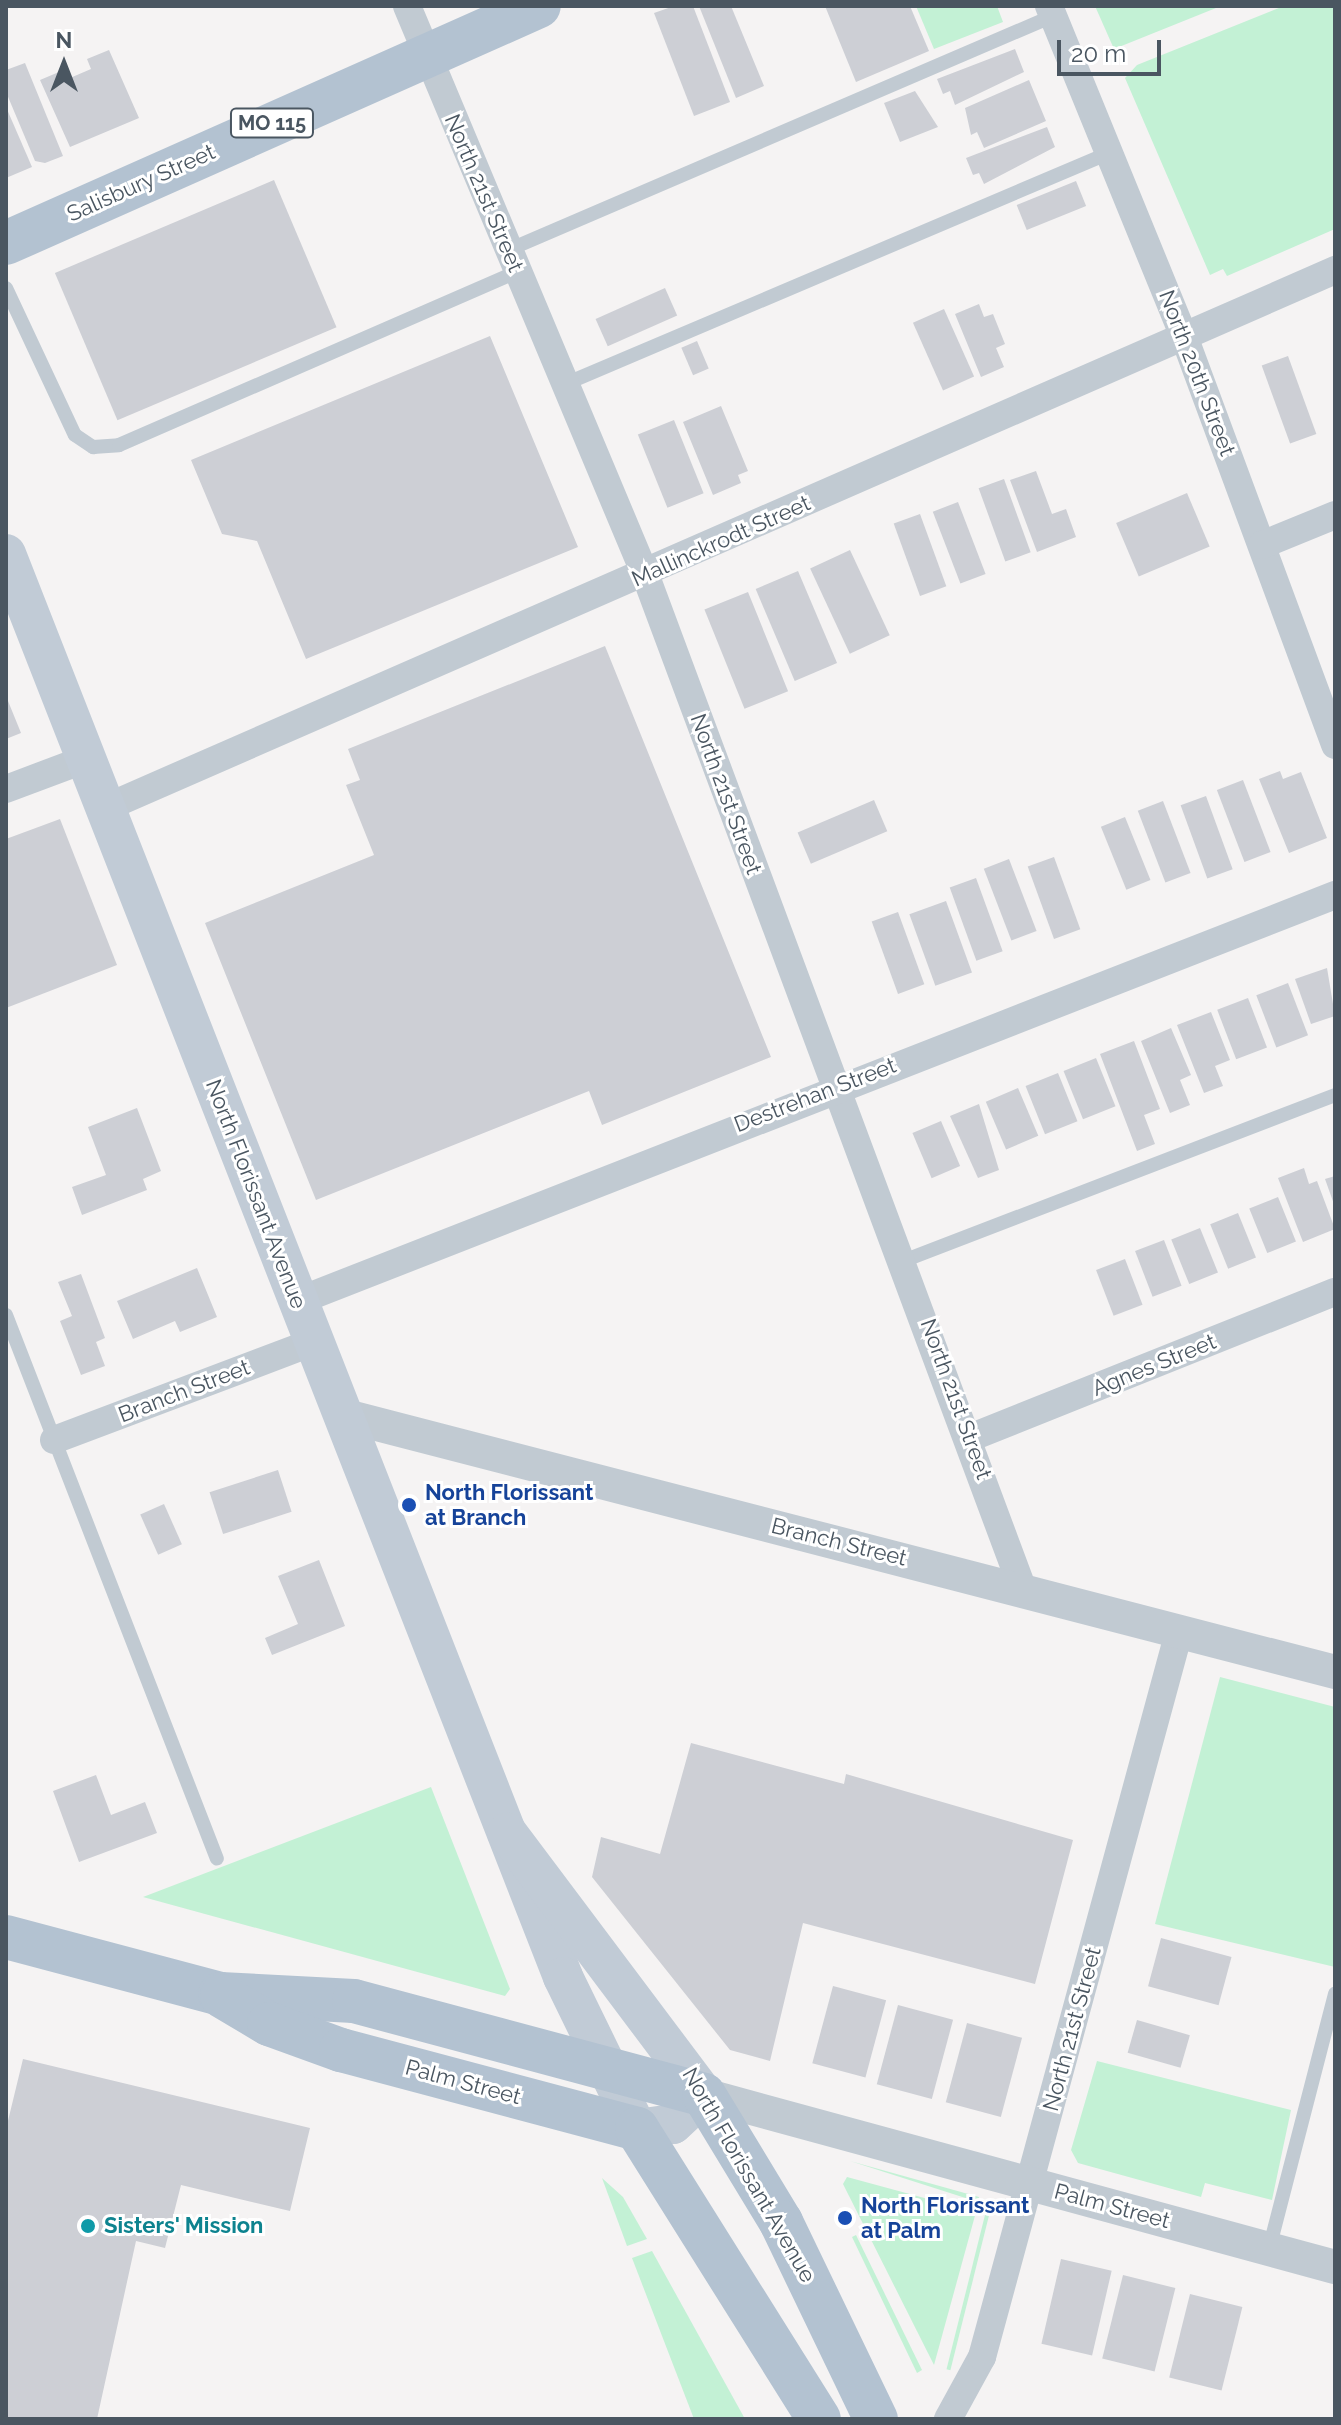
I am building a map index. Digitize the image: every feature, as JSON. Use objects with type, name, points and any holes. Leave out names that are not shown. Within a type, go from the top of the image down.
[{"type":"main road","name":"Salisbury Street","points":[[6,243],[539,6]]},
{"type":"main road","name":"North Florissant Avenue","points":[[6,554],[507,1833],[607,2069],[637,2129],[819,2419]]},
{"type":"main road","name":"North Florissant Avenue","points":[[507,1833],[704,2095],[781,2222],[876,2419]]},
{"type":"main road","name":"Palm Street","points":[[6,1937],[220,1994],[354,2001],[704,2095]]},
{"type":"main road","name":"Palm Street","points":[[220,1994],[269,2024],[330,2046],[637,2129],[673,2124],[704,2095]]},
{"type":"street","name":"North 21st Street","points":[[407,6],[645,574],[835,1086],[972,1437],[1023,1590]]},
{"type":"street","name":"North 20th Street","points":[[1051,11],[1185,339],[1335,745]]},
{"type":"street","name":"Mallinckrodt Street","points":[[105,808],[1185,339],[1335,270]]},
{"type":"street","points":[[1262,545],[1335,515]]},
{"type":"street","points":[[6,789],[86,759]]},
{"type":"street","name":"Destrehan Street","points":[[298,1301],[835,1086],[1335,895]]},
{"type":"street","name":"Agnes Street","points":[[972,1437],[1335,1292]]},
{"type":"street","name":"Branch Street","points":[[54,1440],[314,1342]]},
{"type":"street","name":"Branch Street","points":[[342,1415],[1335,1672]]},
{"type":"street","name":"North 21st Street","points":[[948,2419],[982,2357],[1179,1632]]},
{"type":"street","name":"Palm Street","points":[[704,2095],[1335,2267]]},
{"type":"lane","points":[[6,288],[75,435],[93,447],[119,445],[1051,11]]},
{"type":"lane","points":[[565,384],[1109,153]]},
{"type":"lane","points":[[903,1261],[1335,1095]]},
{"type":"lane","points":[[6,1315],[217,1859]]},
{"type":"lane","points":[[1269,2249],[1335,1993]]},
{"type":"green space","points":[[916,6],[997,6],[1003,22],[934,49]]},
{"type":"green space","points":[[1095,6],[1221,6],[1114,49]]},
{"type":"green space","points":[[1284,6],[1335,6],[1335,229],[1227,276],[1223,269],[1210,275],[1125,78],[1137,65]]},
{"type":"green space","points":[[1220,1677],[1335,1707],[1335,1967],[1155,1924]]},
{"type":"green space","points":[[431,1787],[510,1989],[505,1996],[143,1897]]},
{"type":"green space","points":[[1097,2061],[1291,2110],[1272,2200],[1205,2183],[1201,2197],[1078,2163],[1071,2150]]},
{"type":"green space","points":[[850,2161],[979,2197],[978,2202]]},
{"type":"green space","points":[[847,2177],[976,2212],[934,2365],[843,2184]]},
{"type":"green space","points":[[602,2178],[623,2197],[647,2239],[627,2246]]},
{"type":"green space","points":[[985,2215],[989,2216],[950,2370],[947,2369]]},
{"type":"green space","points":[[856,2235],[922,2370],[917,2373],[852,2237]]},
{"type":"green space","points":[[652,2251],[745,2419],[694,2419],[632,2258]]},
{"type":"building","points":[[674,6],[693,6],[730,102],[694,116],[654,13]]},
{"type":"building","points":[[699,6],[731,6],[764,86],[736,98]]},
{"type":"building","points":[[825,6],[910,6],[929,51],[856,82]]},
{"type":"building","points":[[1015,49],[1024,72],[955,105],[950,91],[943,94],[937,79]]},
{"type":"building","points":[[109,50],[139,118],[70,147],[40,80],[66,69],[70,78],[91,69],[87,59]]},
{"type":"building","points":[[25,63],[63,156],[45,163],[35,161],[6,92],[6,70]]},
{"type":"building","points":[[1029,80],[1046,121],[984,148],[977,132],[971,135],[965,108]]},
{"type":"building","points":[[915,91],[938,127],[900,142],[884,103]]},
{"type":"building","points":[[6,107],[32,167],[6,178]]},
{"type":"building","points":[[1047,127],[1055,147],[984,184],[979,173],[973,175],[966,158]]},
{"type":"building","points":[[274,180],[337,327],[117,420],[55,273]]},
{"type":"building","points":[[1076,181],[1086,206],[1027,230],[1017,205]]},
{"type":"building","points":[[665,288],[677,315],[608,346],[596,319]]},
{"type":"building","points":[[979,304],[984,317],[993,314],[1005,344],[996,348],[1004,367],[981,377],[955,314]]},
{"type":"building","points":[[944,309],[974,377],[943,390],[913,323]]},
{"type":"building","points":[[490,336],[578,547],[306,659],[257,541],[222,534],[191,460]]},
{"type":"building","points":[[697,341],[709,369],[693,375],[681,348]]},
{"type":"building","points":[[1288,356],[1316,434],[1290,444],[1262,366]]},
{"type":"building","points":[[721,406],[748,471],[738,475],[741,483],[713,495],[683,422]]},
{"type":"building","points":[[674,420],[704,493],[667,508],[638,435]]},
{"type":"building","points":[[1036,471],[1052,514],[1066,509],[1076,537],[1037,552],[1010,480]]},
{"type":"building","points":[[1004,479],[1031,552],[1005,562],[979,488]]},
{"type":"building","points":[[1187,493],[1210,546],[1139,576],[1116,523]]},
{"type":"building","points":[[958,502],[986,574],[960,584],[933,512]]},
{"type":"building","points":[[920,514],[946,586],[920,596],[894,524]]},
{"type":"building","points":[[850,550],[890,635],[850,654],[810,569]]},
{"type":"building","points":[[798,571],[837,663],[795,681],[756,589]]},
{"type":"building","points":[[748,592],[788,691],[745,709],[704,610]]},
{"type":"building","points":[[605,646],[771,1057],[602,1125],[589,1091],[316,1200],[205,923],[374,855],[346,785],[360,780],[348,749]]},
{"type":"building","points":[[6,696],[21,733],[6,739]]},
{"type":"building","points":[[1280,771],[1283,779],[1301,772],[1327,838],[1289,853],[1259,779]]},
{"type":"building","points":[[1243,780],[1271,852],[1244,862],[1217,790]]},
{"type":"building","points":[[1206,796],[1233,869],[1207,879],[1181,805]]},
{"type":"building","points":[[874,800],[887,831],[811,864],[798,832]]},
{"type":"building","points":[[1163,801],[1191,873],[1165,883],[1138,811]]},
{"type":"building","points":[[1125,817],[1150,880],[1126,890],[1101,827]]},
{"type":"building","points":[[60,819],[117,965],[6,1008],[6,839]]},
{"type":"building","points":[[1054,857],[1080,929],[1054,939],[1028,867]]},
{"type":"building","points":[[1009,859],[1037,931],[1011,941],[984,869]]},
{"type":"building","points":[[976,878],[1003,951],[976,961],[950,888]]},
{"type":"building","points":[[946,901],[972,972],[935,986],[909,914]]},
{"type":"building","points":[[898,912],[924,984],[898,994],[872,922]]},
{"type":"building","points":[[1327,968],[1335,1016],[1311,1024],[1295,979]]},
{"type":"building","points":[[1288,983],[1308,1035],[1276,1047],[1256,995]]},
{"type":"building","points":[[1248,998],[1267,1047],[1236,1059],[1217,1010]]},
{"type":"building","points":[[1211,1012],[1230,1060],[1215,1066],[1223,1086],[1204,1093],[1177,1025]]},
{"type":"building","points":[[1171,1028],[1191,1075],[1180,1080],[1190,1105],[1170,1113],[1141,1041]]},
{"type":"building","points":[[1134,1041],[1160,1109],[1144,1115],[1155,1144],[1137,1151],[1100,1054]]},
{"type":"building","points":[[1096,1058],[1115,1106],[1083,1119],[1064,1071]]},
{"type":"building","points":[[1058,1073],[1077,1121],[1045,1134],[1026,1086]]},
{"type":"building","points":[[1018,1088],[1038,1136],[1006,1150],[986,1102]]},
{"type":"building","points":[[979,1104],[999,1170],[978,1178],[950,1116]]},
{"type":"building","points":[[137,1108],[161,1171],[143,1179],[147,1190],[82,1215],[72,1187],[106,1175],[88,1127]]},
{"type":"building","points":[[941,1121],[960,1166],[932,1178],[912,1133]]},
{"type":"building","points":[[1304,1168],[1309,1184],[1317,1181],[1335,1229],[1303,1242],[1278,1178]]},
{"type":"building","points":[[1335,1176],[1335,1207],[1325,1179]]},
{"type":"building","points":[[1278,1197],[1296,1242],[1267,1253],[1249,1209]]},
{"type":"building","points":[[1238,1213],[1256,1258],[1228,1269],[1210,1224]]},
{"type":"building","points":[[1200,1228],[1218,1273],[1189,1284],[1171,1240]]},
{"type":"building","points":[[1164,1240],[1182,1286],[1153,1297],[1135,1251]]},
{"type":"building","points":[[1125,1259],[1143,1305],[1114,1316],[1096,1270]]},
{"type":"building","points":[[197,1268],[217,1317],[180,1332],[175,1321],[133,1339],[117,1301]]},
{"type":"building","points":[[81,1274],[105,1338],[96,1342],[105,1366],[81,1375],[60,1321],[72,1316],[58,1282]]},
{"type":"building","points":[[278,1470],[292,1512],[223,1534],[210,1492]]},
{"type":"building","points":[[164,1504],[182,1544],[158,1555],[140,1515]]},
{"type":"building","points":[[319,1560],[345,1626],[272,1655],[265,1638],[298,1624],[278,1576]]},
{"type":"building","points":[[691,1743],[844,1784],[846,1774],[1073,1840],[1035,1984],[803,1923],[770,2061],[730,2050],[592,1877],[601,1837],[660,1854]]},
{"type":"building","points":[[96,1775],[111,1815],[145,1802],[157,1833],[79,1862],[53,1791]]},
{"type":"building","points":[[1161,1938],[1232,1957],[1219,2005],[1148,1986]]},
{"type":"building","points":[[833,1986],[886,2000],[865,2078],[812,2063]]},
{"type":"building","points":[[898,2005],[953,2020],[932,2099],[877,2084]]},
{"type":"building","points":[[1137,2020],[1190,2035],[1180,2068],[1128,2053]]},
{"type":"building","points":[[967,2023],[1022,2038],[1001,2117],[946,2102]]},
{"type":"building","name":"Sisters' Mission","points":[[23,2059],[310,2128],[290,2211],[181,2185],[165,2248],[136,2241],[97,2419],[6,2419],[6,2129]]},
{"type":"building","points":[[1061,2259],[1112,2271],[1092,2355],[1041,2344]]},
{"type":"building","points":[[1123,2275],[1175,2288],[1155,2372],[1102,2358]]},
{"type":"building","points":[[1190,2294],[1242,2307],[1222,2391],[1169,2377]]},
{"type":"place","name":"North Florissant at Branch","points":[[409,1505]]},
{"type":"place","name":"North Florissant at Palm","points":[[845,2218]]},
{"type":"place","name":"Sisters' Mission","points":[[88,2226]]}]
